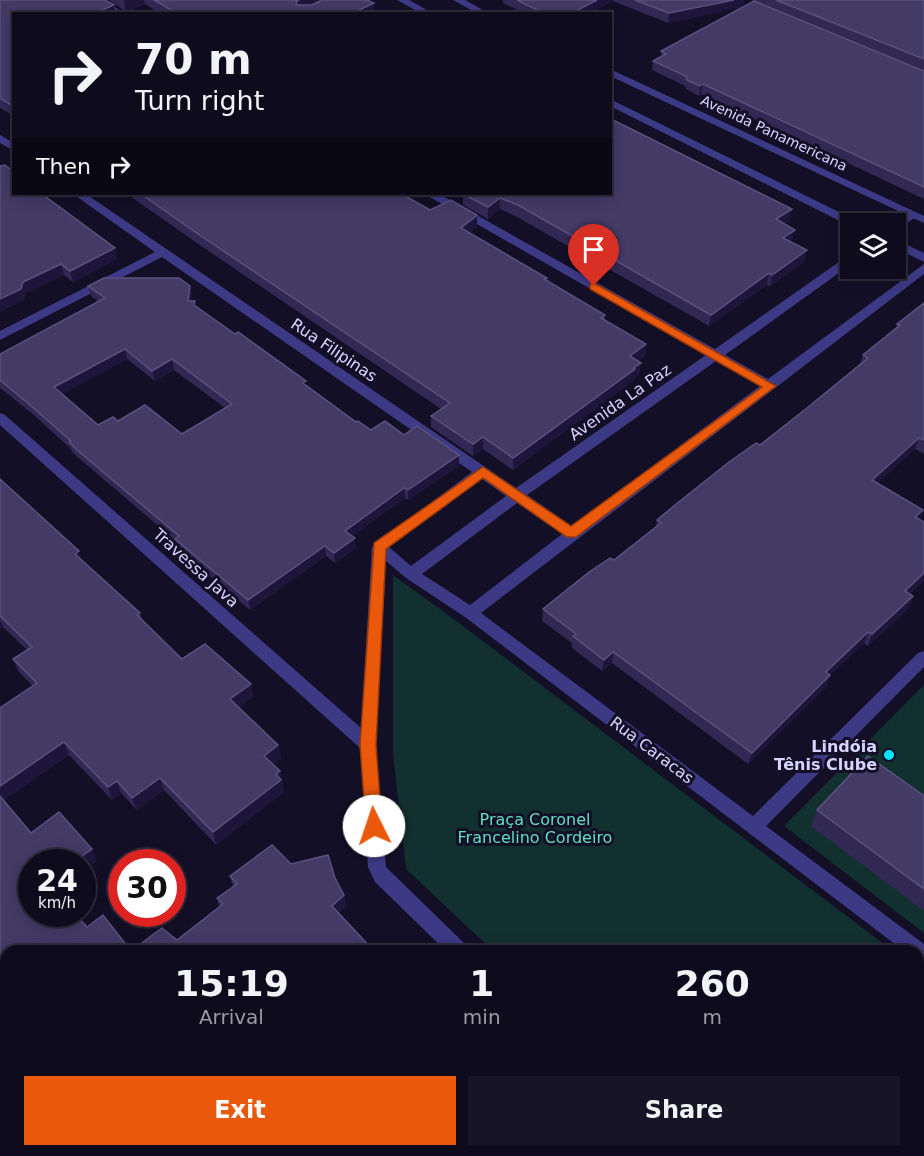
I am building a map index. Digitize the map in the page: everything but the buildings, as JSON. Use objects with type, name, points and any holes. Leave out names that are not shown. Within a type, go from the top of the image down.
[{"type":"street","points":[[98,0],[118,12]]},
{"type":"street","points":[[402,0],[426,12]]},
{"type":"street","points":[[458,0],[482,12]]},
{"type":"street","name":"Avenida Panamericana","points":[[612,73],[924,220]]},
{"type":"street","points":[[612,103],[840,217]]},
{"type":"street","name":"Rua Filipinas","points":[[80,195],[571,533]]},
{"type":"street","points":[[434,195],[770,386]]},
{"type":"street","points":[[906,220],[912,215]]},
{"type":"street","points":[[906,249],[924,258]]},
{"type":"street","points":[[0,336],[163,252]]},
{"type":"street","name":"Avenida La Paz","points":[[411,574],[517,495],[840,267]]},
{"type":"street","points":[[470,613],[571,533],[770,386],[924,268]]},
{"type":"street","name":"Travessa Java","points":[[0,418],[368,745]]},
{"type":"street","points":[[453,945],[378,872],[368,745],[379,547],[483,471]]},
{"type":"street","name":"Rua Caracas","points":[[379,547],[411,574],[470,613],[911,945]]},
{"type":"street","points":[[754,826],[924,657]]},
{"type":"green space","name":"Praça Coronel Francelino Cordeiro","points":[[393,575],[885,945],[487,945],[406,869],[393,754]]},
{"type":"green space","name":"Lindóia Tênis Clube","points":[[924,685],[924,933],[784,826]]},
{"type":"place","name":"Lindóia Tênis Clube","points":[[889,755]]},
{"type":"route","points":[[374,826],[368,745],[379,547],[483,471],[571,533],[770,386],[594,286]]}]
